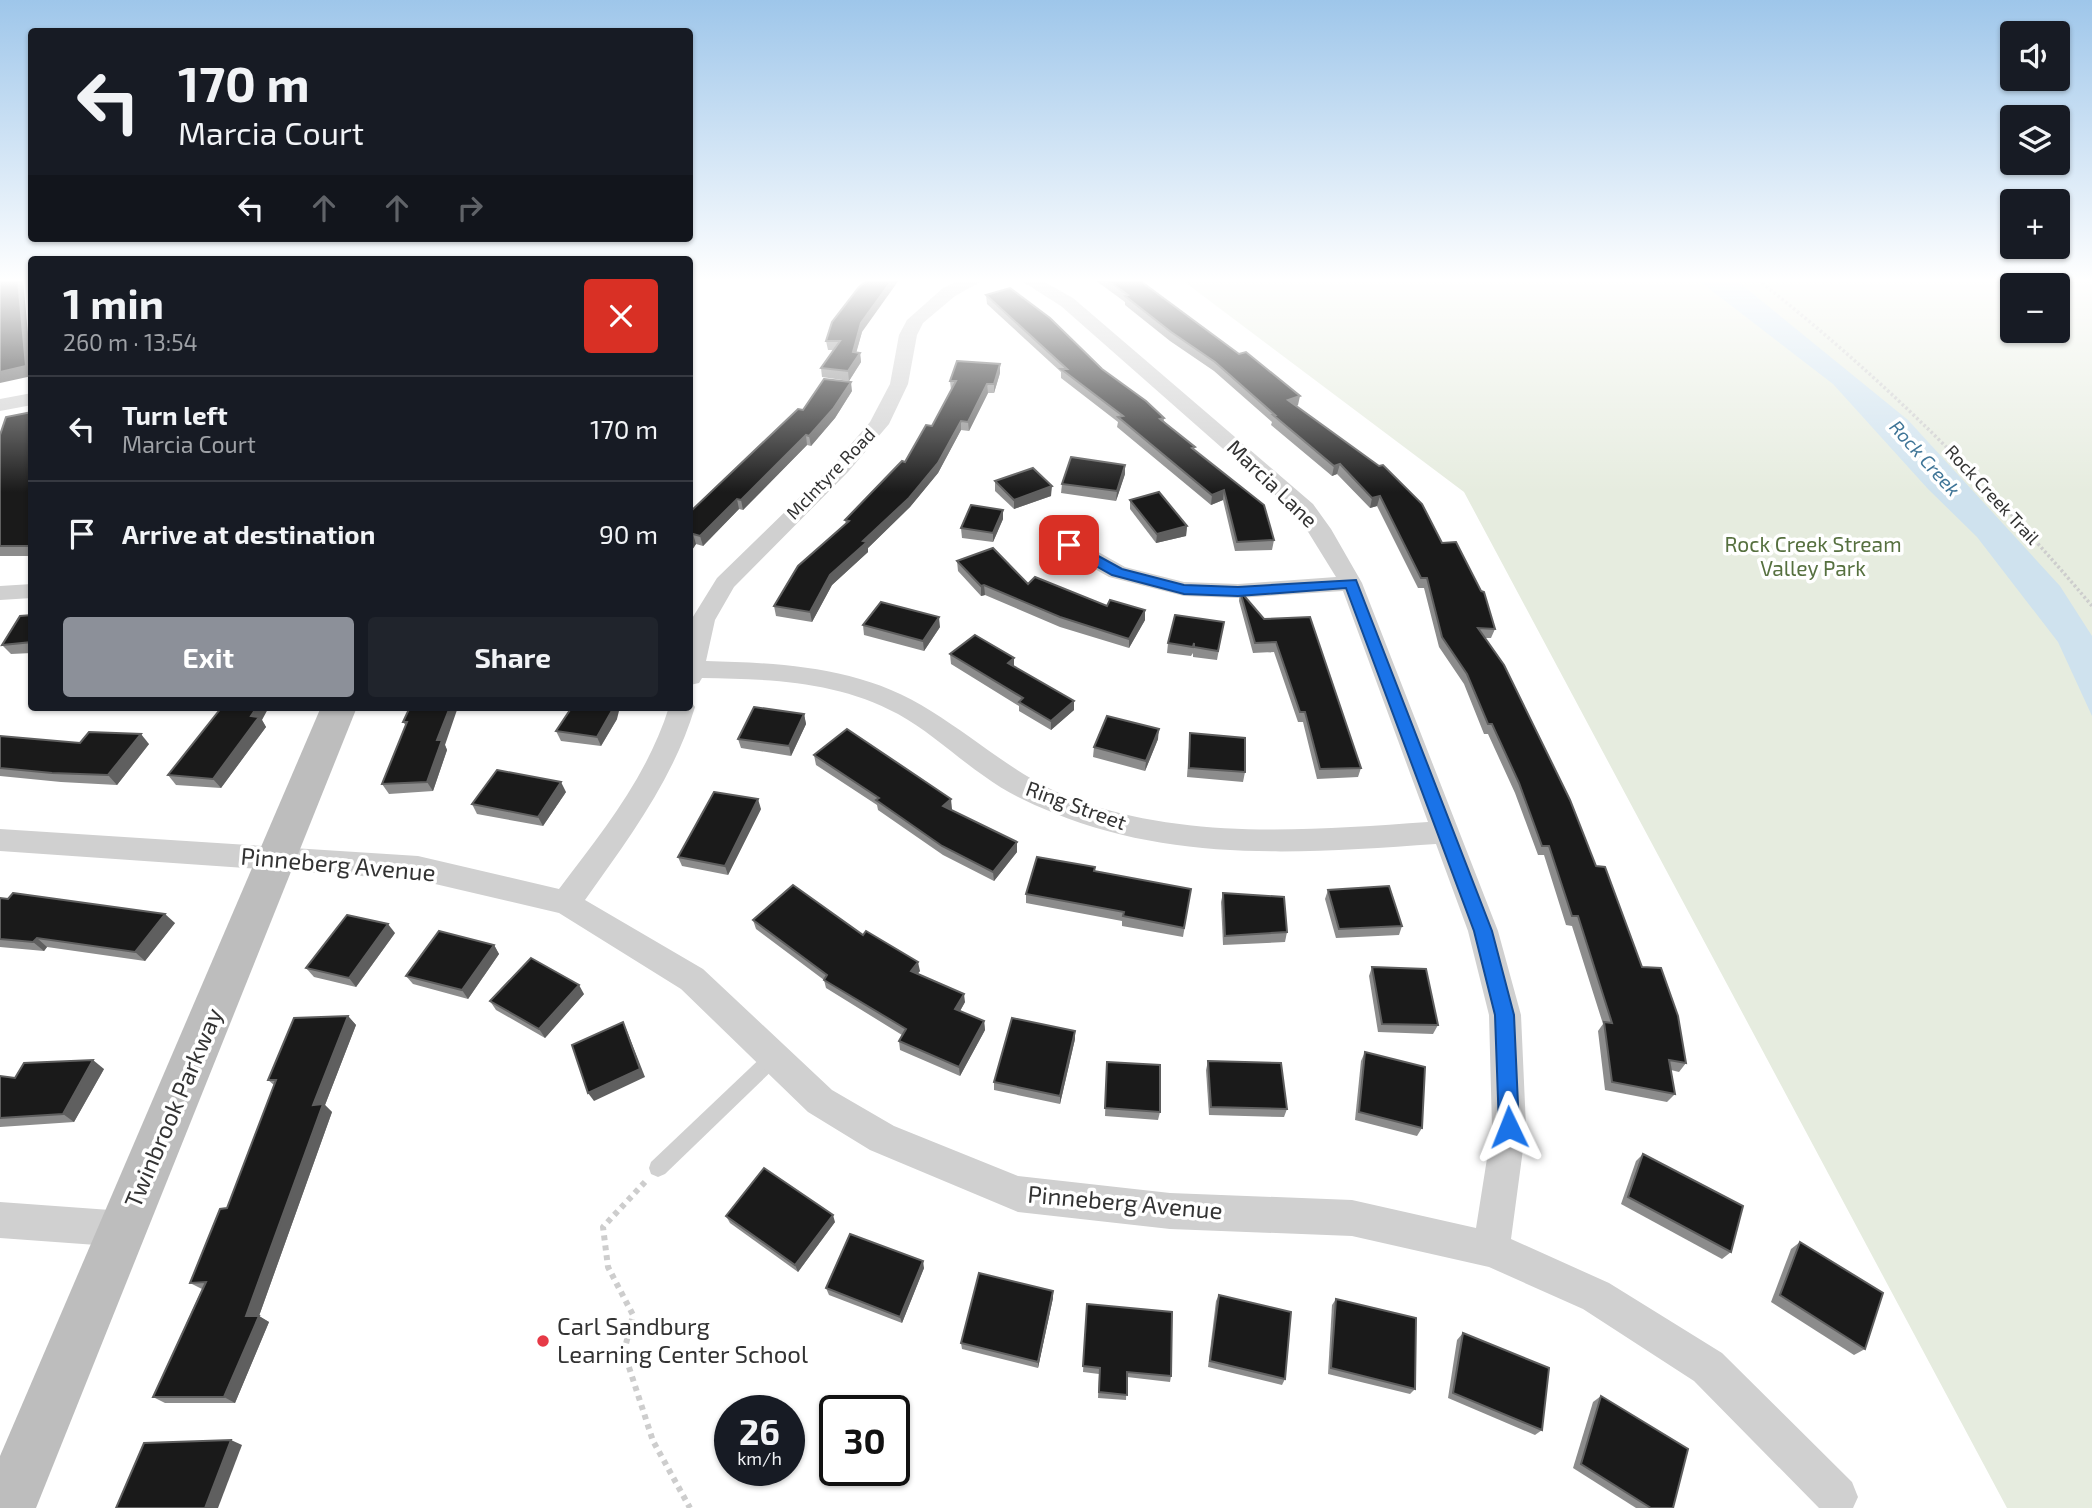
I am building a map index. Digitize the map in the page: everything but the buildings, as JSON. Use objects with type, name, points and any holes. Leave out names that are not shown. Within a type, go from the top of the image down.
[{"type":"street","name":"McIntyre Road","points":[[693,661],[703,620],[725,583],[841,468],[879,424],[899,384],[905,350]]},
{"type":"street","name":"Marcia Lane","points":[[1122,350],[1305,509],[1320,528],[1351,583],[1483,931],[1505,1015],[1509,1127],[1491,1249]]},
{"type":"street","points":[[0,405],[28,400]]},
{"type":"street","points":[[1069,545],[1117,572],[1184,589],[1238,591],[1351,583]]},
{"type":"street","points":[[0,593],[28,591]]},
{"type":"street","name":"Ring Street","points":[[693,673],[791,671],[855,684],[908,708],[1020,786],[1079,812],[1148,831],[1212,841],[1283,843],[1447,832]]},
{"type":"street","name":"Twinbrook Parkway","points":[[7,1508],[337,711]]},
{"type":"street","points":[[566,903],[651,786],[676,732],[681,711]]},
{"type":"street","name":"Pinneberg Avenue","points":[[0,840],[418,868],[566,903],[692,979],[820,1101],[882,1138],[1018,1194],[1170,1211],[1352,1218],[1491,1249],[1595,1296],[1708,1367],[1837,1497]]},
{"type":"street","points":[[0,1220],[124,1229]]},
{"type":"lane","points":[[658,1168],[774,1057]]},
{"type":"path","name":"Rock Creek Trail","points":[[1842,350],[1904,402],[2033,537],[2092,606]]},
{"type":"path","points":[[658,1168],[604,1227],[608,1267],[633,1315],[624,1352],[653,1441],[690,1508]]},
{"type":"green space","name":"Rock Creek Stream Valley Park","points":[[1276,350],[2092,350],[2092,1508],[2007,1508],[1464,492]]},
{"type":"water","name":"Rock Creek","points":[[1789,350],[1822,350],[1908,420],[2060,586],[2092,636],[2092,716],[2058,642],[1977,537],[1928,489],[1833,384]]},
{"type":"place","name":"Carl Sandburg Learning Center School","points":[[543,1341]]},
{"type":"route","points":[[1069,545],[1117,572],[1184,589],[1238,591],[1351,583],[1483,931],[1505,1015],[1509,1127]]}]
